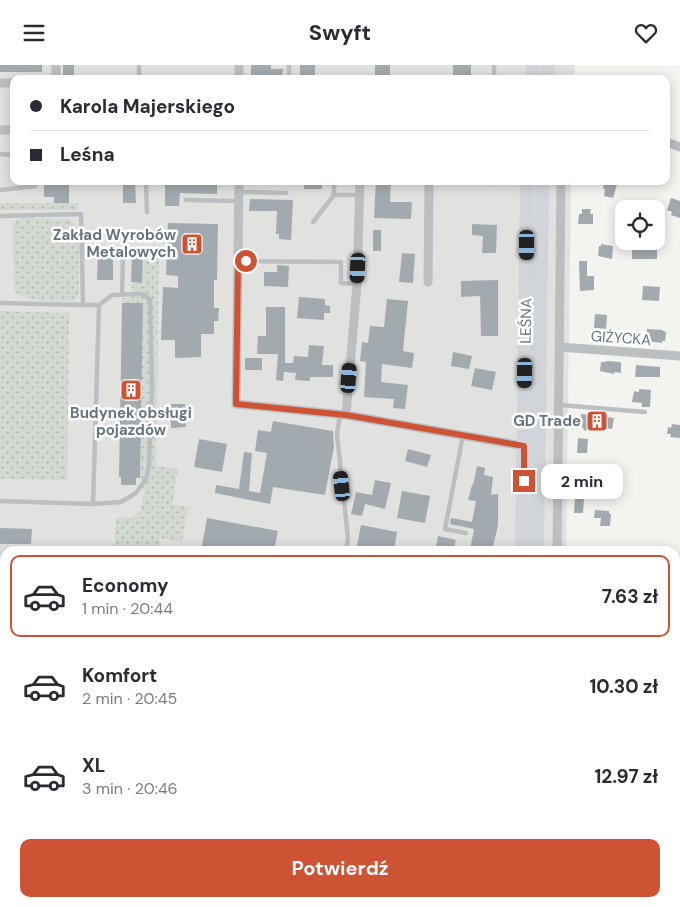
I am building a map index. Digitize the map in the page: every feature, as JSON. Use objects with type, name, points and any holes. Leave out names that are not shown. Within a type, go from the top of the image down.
[{"type":"main road","name":"LEŚNA","points":[[522,546],[527,185]]},
{"type":"main road","name":"LEŚNA","points":[[537,546],[542,185]]},
{"type":"street","points":[[238,185],[236,404],[343,415],[524,446]]},
{"type":"street","points":[[343,415],[357,284],[360,185]]},
{"type":"street","points":[[428,282],[429,185]]},
{"type":"street","points":[[557,546],[561,185]]},
{"type":"street","name":"GIŻYCKA","points":[[560,347],[680,356]]},
{"type":"lane","points":[[0,190],[35,185]]},
{"type":"lane","points":[[146,185],[147,212]]},
{"type":"lane","points":[[312,222],[334,195],[334,185]]},
{"type":"lane","points":[[186,200],[286,193]]},
{"type":"lane","points":[[334,195],[359,195]]},
{"type":"lane","points":[[0,216],[81,214],[83,305]]},
{"type":"lane","points":[[122,294],[123,259]]},
{"type":"lane","points":[[238,261],[341,262],[341,283],[357,284]]},
{"type":"lane","points":[[0,303],[99,305],[112,295],[122,294],[143,294],[152,303],[152,390],[149,465],[146,479],[136,493],[121,502],[93,504],[0,501]]},
{"type":"lane","points":[[93,504],[99,305]]},
{"type":"lane","points":[[560,405],[646,411]]},
{"type":"lane","points":[[343,415],[337,434],[348,538],[347,546]]},
{"type":"lane","points":[[463,435],[445,529],[466,533]]},
{"type":"shaded area","points":[[0,65],[575,65],[574,75],[10,75],[10,185],[571,185],[566,546],[0,546]]},
{"type":"shaded area","points":[[531,185],[534,185],[534,223],[538,266],[533,546],[527,546]]},
{"type":"shaded area","points":[[0,203],[78,203],[78,210],[0,210]]},
{"type":"shaded area","points":[[22,218],[67,219],[73,222],[79,230],[79,293],[77,298],[72,301],[33,300],[19,295],[14,290],[13,226],[16,220]]},
{"type":"shaded area","points":[[144,255],[159,255],[156,466],[178,469],[172,504],[193,508],[188,509],[182,542],[160,538],[159,546],[114,546],[116,518],[132,518],[141,510],[144,492],[140,478],[143,303],[122,303],[122,298],[132,298],[132,283],[143,283]]},
{"type":"shaded area","points":[[0,311],[69,313],[67,480],[0,479]]},
{"type":"building","points":[[0,65],[42,65],[42,72],[0,72]]},
{"type":"building","points":[[63,65],[74,65],[74,75],[63,75]]},
{"type":"building","points":[[251,65],[271,65],[271,69],[283,69],[282,75],[251,75]]},
{"type":"building","points":[[300,65],[315,65],[315,75],[300,75]]},
{"type":"building","points":[[375,65],[390,65],[390,75],[375,75]]},
{"type":"building","points":[[453,65],[471,65],[471,75],[453,75]]},
{"type":"building","points":[[44,185],[69,185],[69,203],[54,203],[54,197],[44,197]]},
{"type":"building","points":[[123,185],[135,185],[136,203],[123,203]]},
{"type":"building","points":[[165,185],[217,185],[217,194],[180,193],[179,206],[165,206]]},
{"type":"building","points":[[304,185],[322,185],[322,189],[304,189]]},
{"type":"building","points":[[376,185],[391,185],[390,202],[412,202],[411,219],[374,218]]},
{"type":"building","points":[[604,185],[617,185],[613,198],[604,196],[605,189],[603,189]]},
{"type":"building","points":[[671,198],[680,201],[680,218],[671,215],[672,212],[667,210]]},
{"type":"building","points":[[250,199],[293,200],[291,240],[279,239],[279,234],[276,234],[277,211],[249,211]]},
{"type":"building","points":[[582,209],[591,209],[590,214],[593,214],[593,224],[578,224],[579,214],[582,214]]},
{"type":"building","points":[[168,223],[218,224],[217,280],[214,280],[214,308],[219,308],[218,321],[214,321],[214,334],[201,334],[201,357],[175,358],[175,340],[161,340],[163,287],[178,288],[178,276],[166,275]]},
{"type":"building","points":[[472,224],[497,225],[496,253],[482,253],[483,236],[472,235]]},
{"type":"building","points":[[373,230],[381,230],[381,251],[373,251]]},
{"type":"building","points":[[601,244],[613,246],[612,259],[598,256]]},
{"type":"building","points":[[98,248],[113,248],[113,280],[97,280]]},
{"type":"building","points":[[632,250],[657,250],[657,259],[632,259]]},
{"type":"building","points":[[402,253],[415,254],[413,283],[399,282]]},
{"type":"building","points":[[132,257],[143,258],[142,283],[131,282]]},
{"type":"building","points":[[579,261],[587,261],[587,276],[594,276],[594,290],[580,291]]},
{"type":"building","points":[[277,265],[289,266],[288,287],[264,286],[264,272],[277,272]]},
{"type":"building","points":[[498,280],[498,336],[481,336],[480,296],[461,297],[461,281]]},
{"type":"building","points":[[643,286],[660,287],[659,301],[642,300]]},
{"type":"building","points":[[299,297],[325,299],[325,305],[330,306],[330,313],[324,313],[324,320],[297,318]]},
{"type":"building","points":[[387,299],[408,301],[403,351],[414,353],[412,368],[382,364],[381,382],[408,385],[405,409],[393,408],[394,399],[364,397],[366,362],[360,361],[362,342],[368,343],[370,326],[384,327]]},
{"type":"building","name":"Budynek obsługi pojazdów","points":[[122,303],[143,303],[140,478],[136,478],[136,485],[121,485],[121,477],[119,477]]},
{"type":"building","points":[[266,307],[285,307],[285,363],[293,363],[294,356],[308,357],[309,345],[324,346],[322,365],[333,365],[333,377],[310,377],[310,381],[295,380],[296,373],[284,372],[283,381],[276,380],[278,354],[257,354],[258,336],[266,336]]},
{"type":"building","points":[[595,314],[607,315],[606,329],[594,328]]},
{"type":"building","points":[[647,329],[663,330],[666,332],[665,341],[662,341],[662,343],[646,341]]},
{"type":"building","points":[[453,352],[472,356],[469,369],[451,366]]},
{"type":"building","points":[[245,358],[262,358],[262,370],[245,370]]},
{"type":"building","points":[[601,362],[621,362],[621,373],[615,372],[614,374],[600,371]]},
{"type":"building","points":[[636,365],[660,367],[660,377],[635,377]]},
{"type":"building","points":[[475,368],[496,372],[492,390],[471,386]]},
{"type":"building","points":[[639,389],[651,390],[650,407],[642,407],[642,403],[632,402],[634,391],[639,392]]},
{"type":"building","points":[[171,404],[185,404],[186,427],[171,428]]},
{"type":"building","name":"GD Trade","points":[[581,414],[614,418],[612,429],[592,426],[585,431],[580,424]]},
{"type":"building","points":[[273,421],[333,431],[334,447],[325,495],[273,487],[270,504],[215,493],[216,485],[239,489],[244,452],[252,453],[249,491],[260,493],[267,453],[255,451],[258,430],[271,432]]},
{"type":"building","points":[[672,424],[680,425],[680,438],[670,437],[671,434],[667,434],[668,427],[671,428]]},
{"type":"building","points":[[578,438],[588,439],[587,453],[577,453]]},
{"type":"building","points":[[199,439],[227,444],[222,472],[194,467]]},
{"type":"building","points":[[408,449],[431,455],[427,467],[405,461]]},
{"type":"building","points":[[477,466],[485,468],[484,475],[493,477],[491,495],[498,494],[498,525],[493,546],[471,546],[474,529],[450,524],[451,518],[472,522],[476,501],[468,500]]},
{"type":"building","points":[[375,480],[391,483],[385,509],[365,504],[362,516],[351,514],[356,492],[372,495]]},
{"type":"building","points":[[402,491],[430,496],[425,523],[397,518]]},
{"type":"building","points":[[575,498],[584,499],[583,513],[574,513]]},
{"type":"building","points":[[595,510],[609,511],[609,514],[611,514],[610,526],[600,526],[601,518],[594,518]]},
{"type":"building","points":[[207,518],[278,531],[275,546],[202,546]]},
{"type":"building","points":[[361,525],[397,532],[395,546],[357,546]]},
{"type":"building","points":[[0,528],[32,529],[31,544],[0,544]]},
{"type":"building","points":[[438,536],[456,540],[454,546],[436,546]]},
{"type":"place","name":"Zakład Wyrobów Metalowych","points":[[192,244]]},
{"type":"place","name":"Budynek obsługi pojazdów","points":[[131,390]]},
{"type":"place","name":"GD Trade","points":[[597,421]]},
{"type":"route","points":[[246,261],[238,261],[236,404],[346,415],[524,446],[524,481]]}]
